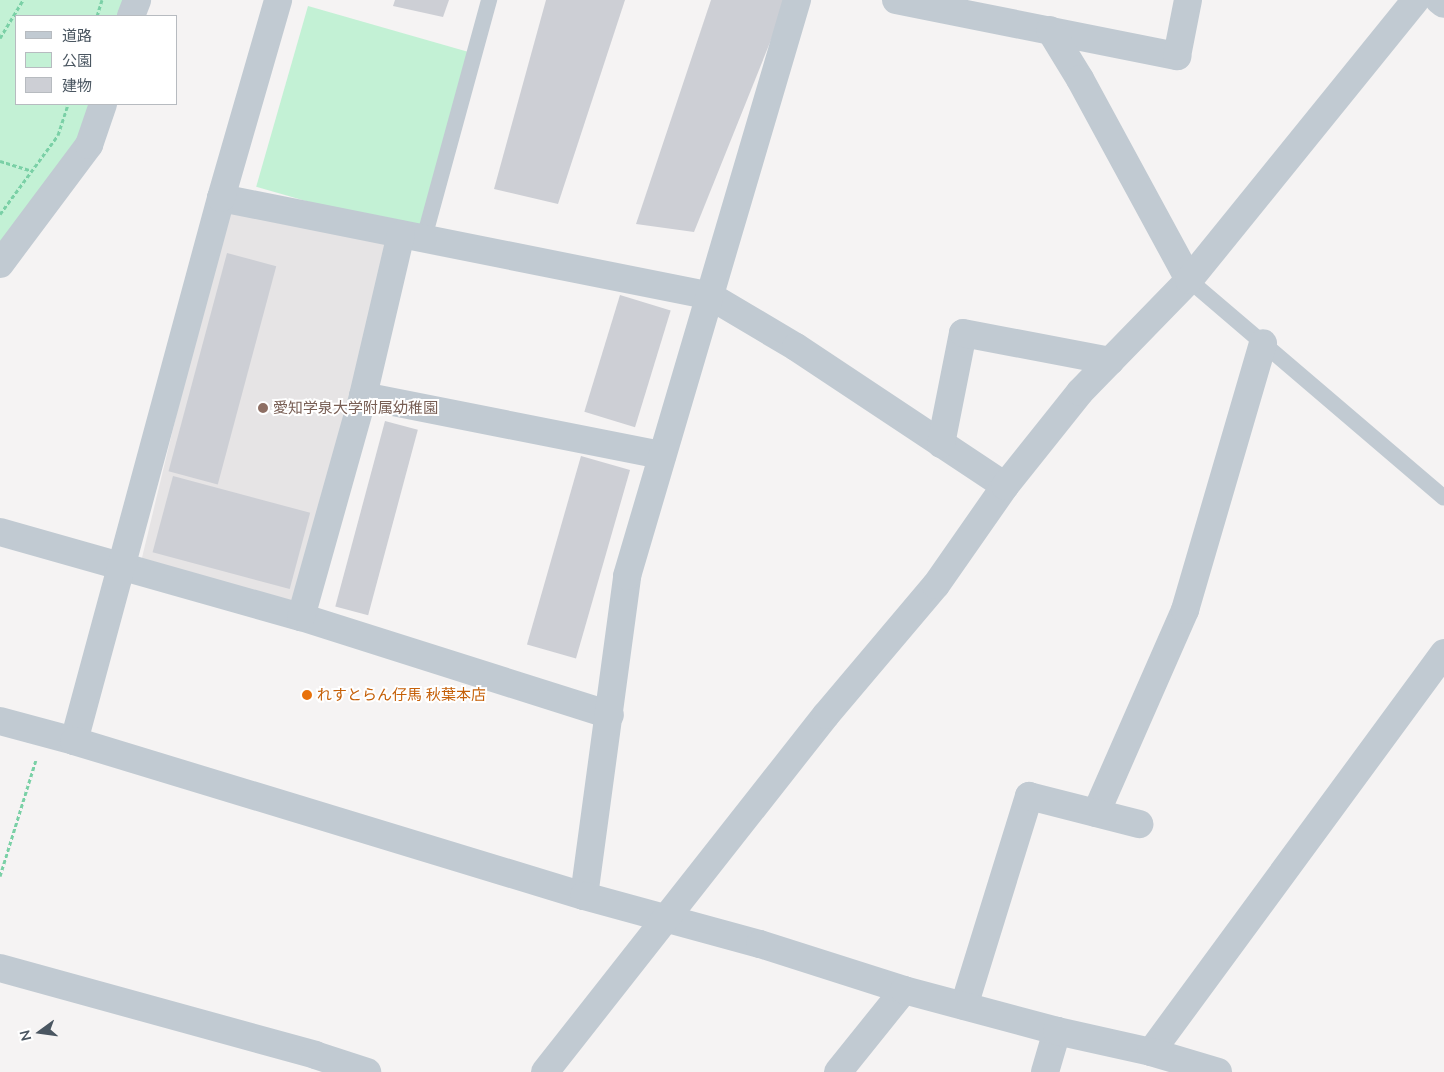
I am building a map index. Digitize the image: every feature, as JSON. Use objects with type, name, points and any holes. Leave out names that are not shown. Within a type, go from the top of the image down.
[{"type":"street","points":[[132,15],[137,0]]},
{"type":"street","points":[[74,741],[120,565],[221,198],[278,0]]},
{"type":"street","points":[[584,896],[610,715],[627,576],[797,0]]},
{"type":"street","points":[[896,0],[993,9],[1050,30],[1177,56],[1188,0]]},
{"type":"street","points":[[545,1072],[826,715],[936,585],[1005,486],[1080,392],[1188,280],[1416,0]]},
{"type":"street","points":[[1439,0],[1444,4]]},
{"type":"street","points":[[1050,30],[1080,79],[1188,280]]},
{"type":"street","points":[[0,264],[90,145],[103,105]]},
{"type":"street","points":[[221,198],[710,296],[796,347],[1005,486]]},
{"type":"street","points":[[301,617],[363,396],[412,236]]},
{"type":"street","points":[[941,444],[962,332],[1110,361]]},
{"type":"street","points":[[1096,813],[1185,610],[1263,344]]},
{"type":"street","points":[[363,396],[662,456]]},
{"type":"street","points":[[0,532],[301,617],[610,715]]},
{"type":"street","points":[[1151,1052],[1444,653]]},
{"type":"street","points":[[0,720],[584,896],[760,944],[904,990],[1057,1031],[1151,1052],[1218,1072]]},
{"type":"street","points":[[964,1006],[1028,796],[1139,824]]},
{"type":"street","points":[[0,968],[308,1064],[367,1072]]},
{"type":"street","points":[[838,1072],[904,990]]},
{"type":"street","points":[[1045,1072],[1057,1031]]},
{"type":"lane","points":[[412,236],[489,0]]},
{"type":"lane","points":[[1188,280],[1444,498]]},
{"type":"path","points":[[0,38],[23,0]]},
{"type":"path","points":[[97,15],[102,0]]},
{"type":"path","points":[[0,214],[58,135],[68,105]]},
{"type":"path","points":[[0,161],[32,170],[62,184]]},
{"type":"path","points":[[0,876],[44,733]]},
{"type":"shaded area","name":"愛知学泉大学附属幼稚園","points":[[233,213],[384,240],[388,253],[299,599],[287,604],[141,562],[224,217]]},
{"type":"green space","points":[[0,0],[125,0],[119,15],[15,15],[15,105],[91,105],[79,141],[0,242]]},
{"type":"green space","points":[[308,6],[469,52],[418,233],[256,187]]},
{"type":"building","points":[[395,0],[449,0],[443,17],[393,6]]},
{"type":"building","points":[[546,0],[625,0],[558,204],[494,189]]},
{"type":"building","points":[[711,0],[787,0],[694,232],[636,224]]},
{"type":"building","points":[[227,253],[276,266],[218,484],[169,471]]},
{"type":"building","points":[[620,295],[671,310],[635,427],[584,412]]},
{"type":"building","points":[[385,421],[418,430],[368,615],[335,606]]},
{"type":"building","points":[[581,456],[630,470],[576,658],[527,644]]},
{"type":"building","points":[[173,476],[310,513],[290,589],[153,552]]},
{"type":"place","name":"愛知学泉大学附属幼稚園","points":[[263,408]]},
{"type":"place","name":"れすとらん仔馬 秋葉本店","points":[[307,695]]}]
